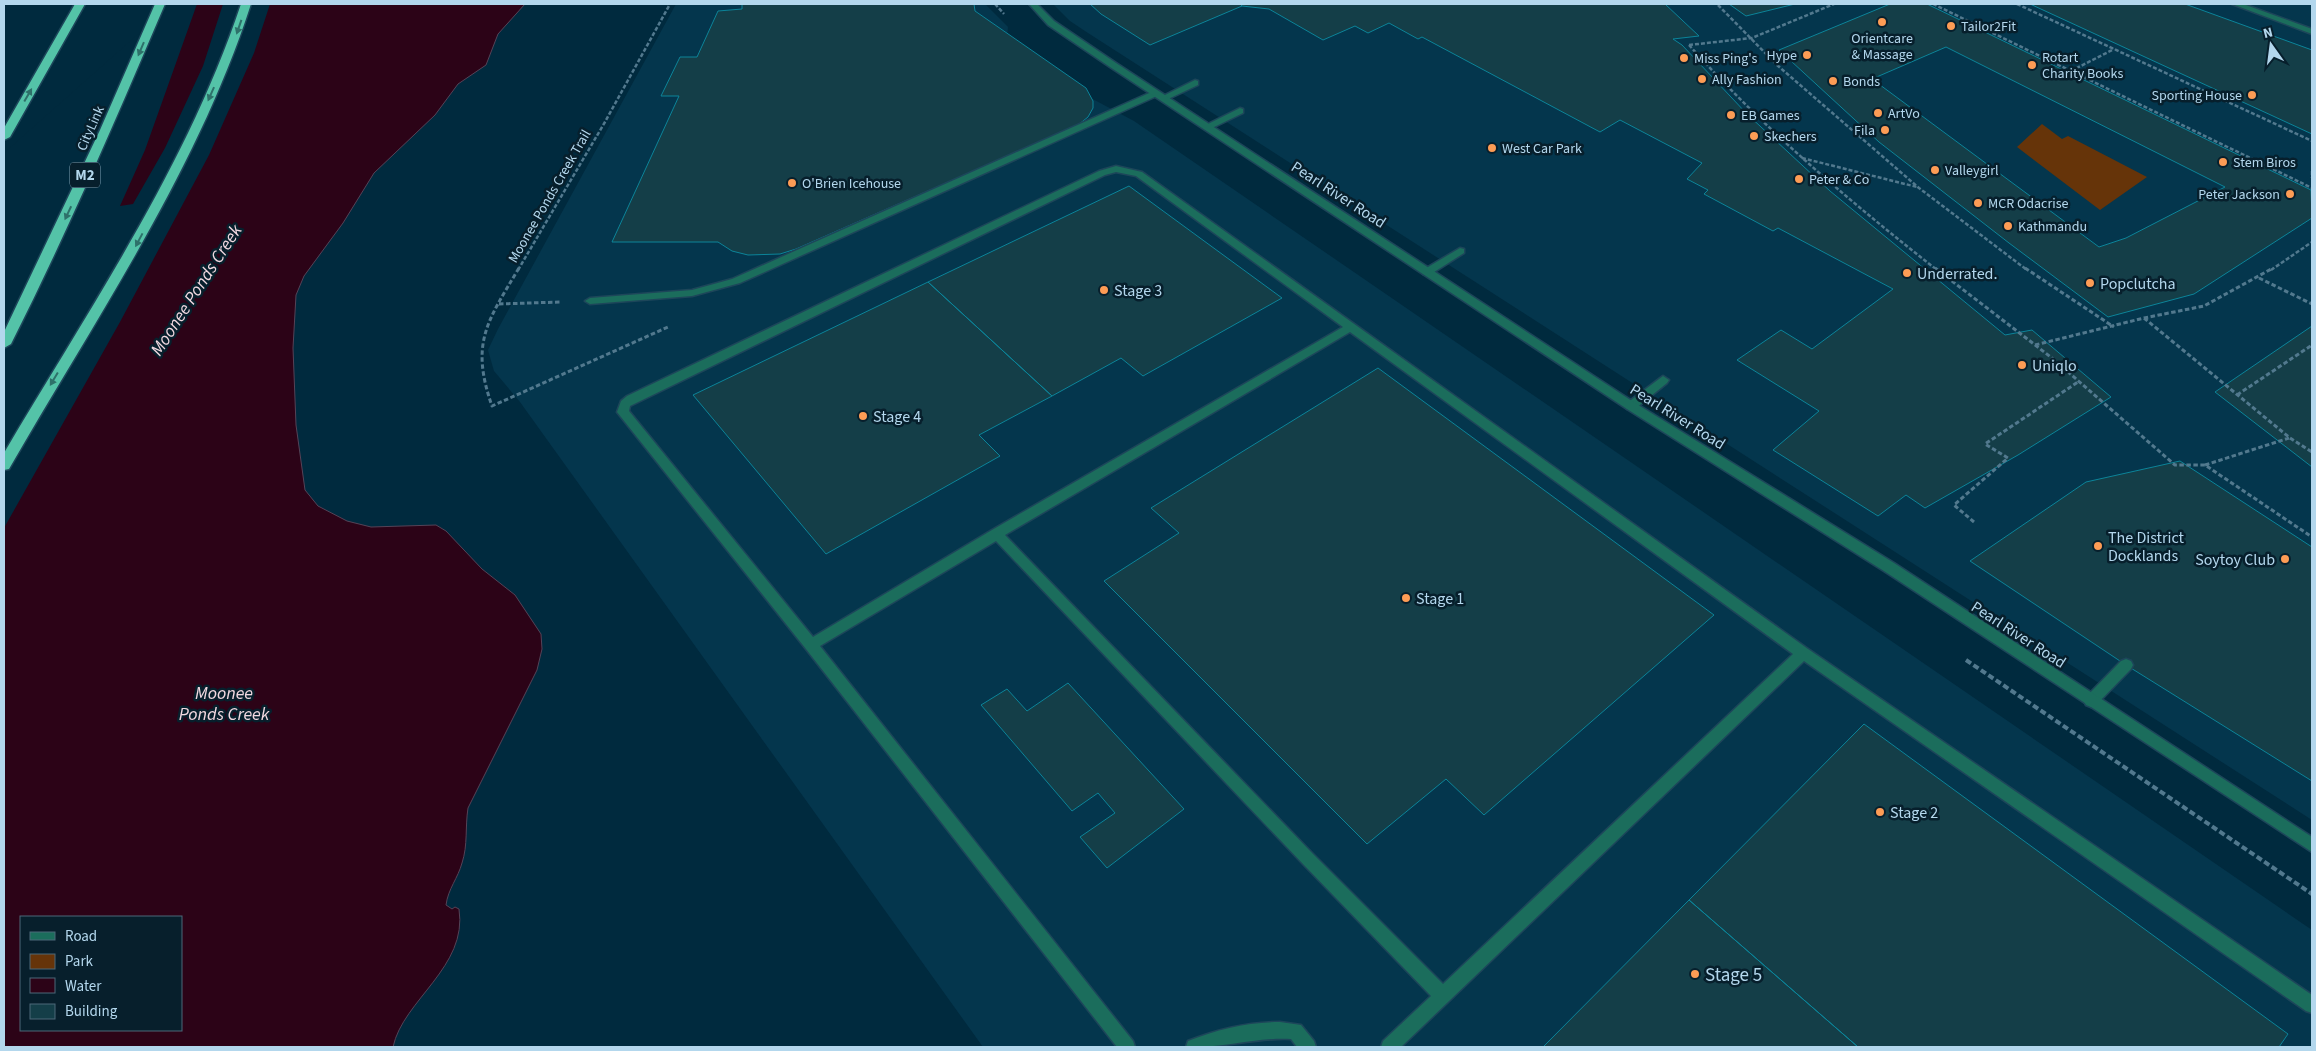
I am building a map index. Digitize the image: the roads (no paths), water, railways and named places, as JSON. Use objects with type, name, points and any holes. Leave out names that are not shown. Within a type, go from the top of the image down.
[{"type":"highway","points":[[4,137],[80,4]]},
{"type":"highway","name":"CityLink","points":[[4,344],[106,130],[160,4]]},
{"type":"highway","points":[[4,465],[129,258],[169,182],[231,50],[246,4]]},
{"type":"street","name":"Pearl River Road","points":[[1033,4],[1051,23],[1159,96],[1631,406],[1888,567],[2312,846]]},
{"type":"street","points":[[2236,4],[2312,32]]},
{"type":"street","points":[[590,301],[692,293],[736,281],[1159,96],[1195,83]]},
{"type":"street","points":[[1207,127],[1240,111]]},
{"type":"street","points":[[1127,1047],[811,645],[623,412],[625,404],[631,399],[1111,169],[1124,168],[1139,174],[1349,328],[1803,653],[2312,1005]]},
{"type":"street","points":[[1427,272],[1460,251]]},
{"type":"street","points":[[811,645],[996,534],[1349,328]]},
{"type":"street","points":[[1631,406],[1663,380]]},
{"type":"street","points":[[996,534],[1308,859],[1443,996]]},
{"type":"street","points":[[1388,1047],[1803,653]]},
{"type":"street","points":[[2091,701],[2126,665]]},
{"type":"street","points":[[1194,1047],[1232,1033],[1266,1029],[1295,1031],[1308,1047]]},
{"type":"water","name":"Moonee Ponds Creek","points":[[176,4],[525,4],[498,34],[486,65],[458,84],[435,115],[374,173],[343,223],[304,276],[296,295],[293,348],[296,425],[305,490],[318,506],[347,521],[371,527],[436,525],[446,531],[482,569],[515,595],[541,634],[542,649],[537,670],[468,808],[464,856],[446,905],[452,909],[455,907],[459,909],[459,930],[454,948],[445,966],[399,1030],[393,1047],[4,1047],[4,157]]},
{"type":"place","name":"Orientcare & Massage","points":[[1882,22]]},
{"type":"place","name":"Tailor2Fit","points":[[1951,26]]},
{"type":"place","name":"Hype","points":[[1807,55]]},
{"type":"place","name":"Miss Ping's","points":[[1684,58]]},
{"type":"place","name":"Rotart Charity Books","points":[[2032,65]]},
{"type":"place","name":"Ally Fashion","points":[[1702,79]]},
{"type":"place","name":"Bonds","points":[[1833,81]]},
{"type":"place","name":"Sporting House","points":[[2252,95]]},
{"type":"place","name":"ArtVo","points":[[1878,113]]},
{"type":"place","name":"EB Games","points":[[1731,115]]},
{"type":"place","name":"Fila","points":[[1885,130]]},
{"type":"place","name":"Skechers","points":[[1754,136]]},
{"type":"place","name":"West Car Park","points":[[1492,148]]},
{"type":"place","name":"Stem Biros","points":[[2223,162]]},
{"type":"place","name":"Valleygirl","points":[[1935,170]]},
{"type":"place","name":"Peter & Co","points":[[1799,179]]},
{"type":"place","name":"O'Brien Icehouse","points":[[792,183]]},
{"type":"place","name":"Peter Jackson","points":[[2290,194]]},
{"type":"place","name":"MCR Odacrise","points":[[1978,203]]},
{"type":"place","name":"Kathmandu","points":[[2008,226]]},
{"type":"place","name":"Underrated.","points":[[1907,273]]},
{"type":"place","name":"Popclutcha","points":[[2090,283]]},
{"type":"place","name":"Stage 3","points":[[1104,290]]},
{"type":"place","name":"Uniqlo","points":[[2022,365]]},
{"type":"place","name":"Stage 4","points":[[863,416]]},
{"type":"place","name":"The District Docklands","points":[[2098,546]]},
{"type":"place","name":"Soytoy Club","points":[[2285,559]]},
{"type":"place","name":"Stage 1","points":[[1406,598]]},
{"type":"place","name":"Stage 2","points":[[1880,812]]},
{"type":"place","name":"Stage 5","points":[[1695,974]]}]
